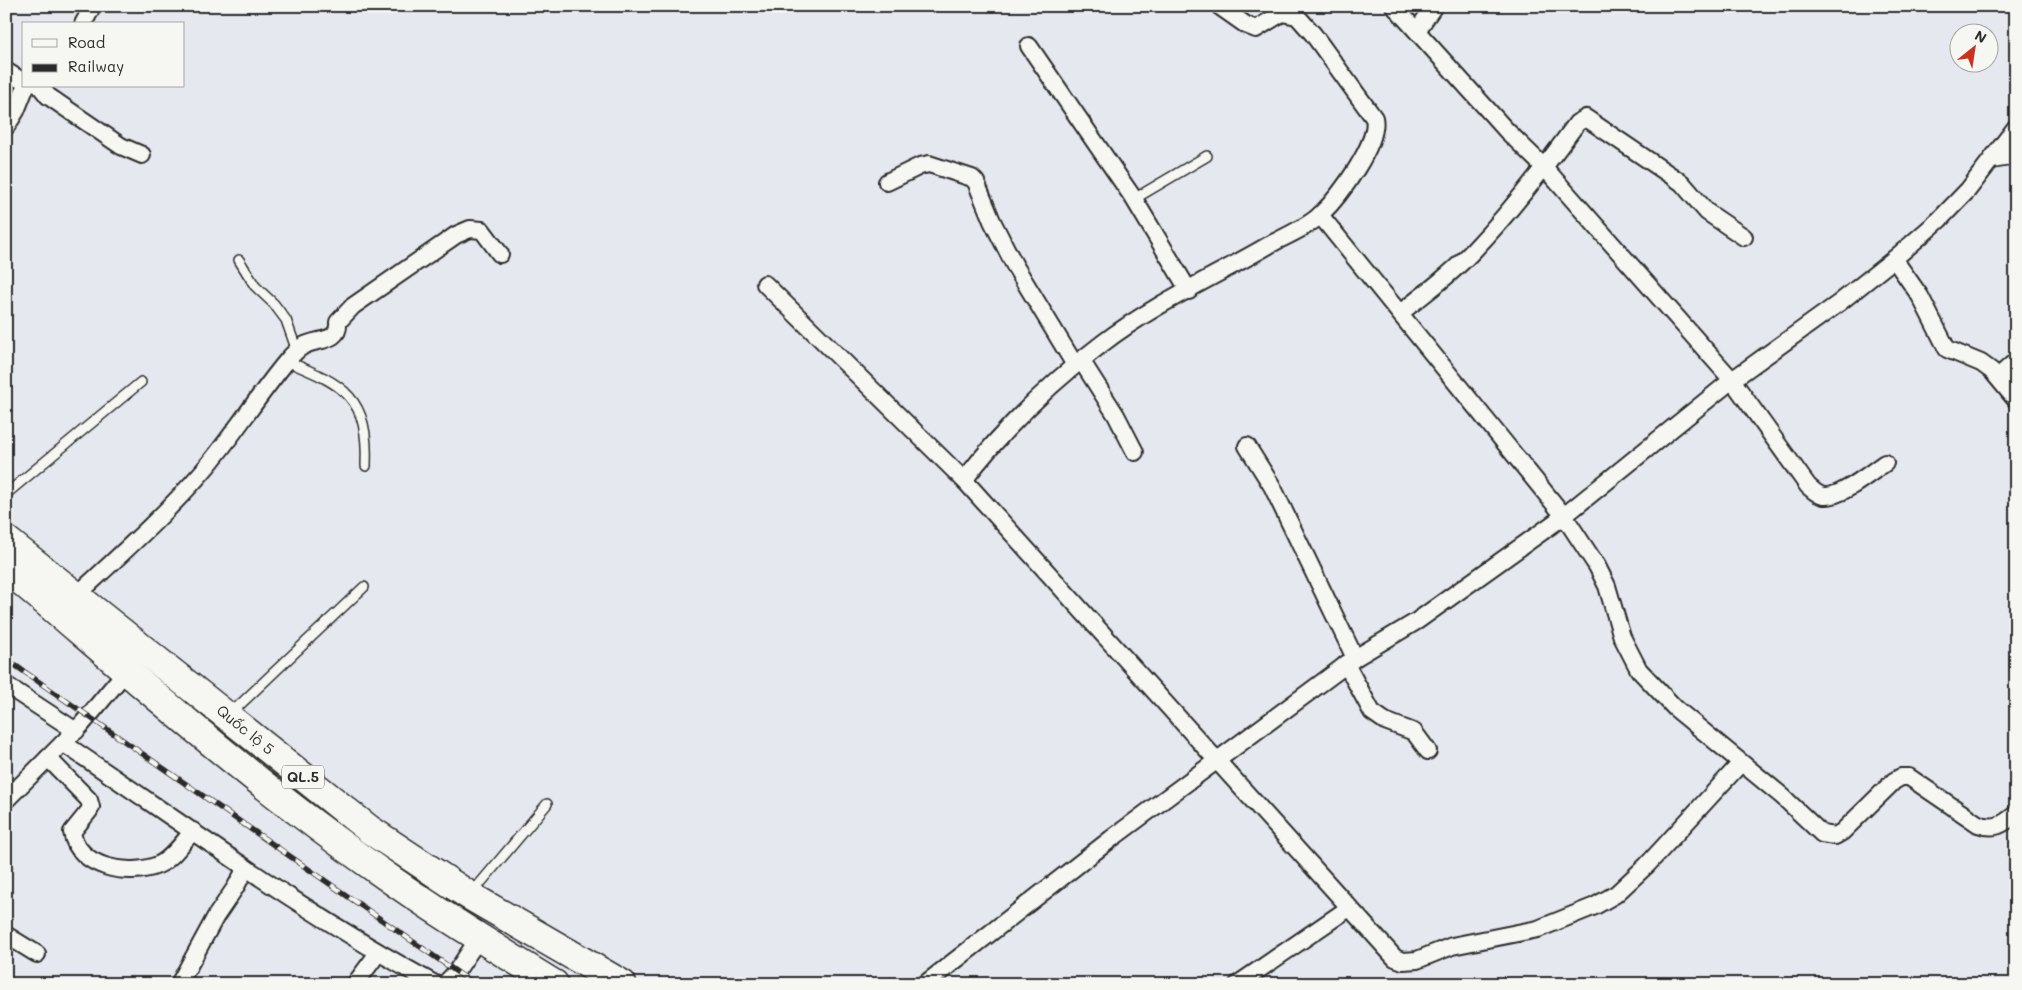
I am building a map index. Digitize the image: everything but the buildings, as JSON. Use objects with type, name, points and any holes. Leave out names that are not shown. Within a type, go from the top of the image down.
[{"type":"highway","name":"Quốc lộ 5","points":[[6,540],[370,830],[470,896],[622,984]]},
{"type":"highway","name":"Quốc lộ 5","points":[[6,568],[286,802],[376,869],[479,938],[554,984]]},
{"type":"street","points":[[964,480],[993,443],[1029,404],[1078,362],[1140,318],[1320,216],[1354,173],[1365,153],[1376,126],[1374,118],[1313,34],[1297,16],[1282,13],[1256,29],[1246,25],[1219,6]]},
{"type":"street","points":[[1394,6],[1506,130],[1544,167],[1732,380],[1808,486],[1816,494],[1825,496],[1843,491],[1885,463]]},
{"type":"street","points":[[1417,31],[1434,6]]},
{"type":"street","points":[[1029,46],[1134,199],[1189,290]]},
{"type":"street","points":[[6,71],[22,81]]},
{"type":"street","points":[[6,127],[16,111],[25,88]]},
{"type":"street","points":[[42,88],[48,96],[120,146],[142,155]]},
{"type":"street","points":[[1400,313],[1442,281],[1473,252],[1544,167],[1577,123],[1586,118],[1682,183],[1707,212],[1744,237]]},
{"type":"street","points":[[925,984],[1011,915],[1351,661],[1417,621],[1564,516],[1732,380],[1839,303],[1939,220],[1992,160],[2016,127]]},
{"type":"street","points":[[1992,160],[2016,156]]},
{"type":"street","points":[[887,182],[920,166],[929,164],[976,182],[992,221],[1012,259],[1078,362],[1116,415],[1135,452]]},
{"type":"street","points":[[1320,216],[1564,516],[1597,566],[1607,586],[1622,637],[1638,670],[1675,708],[1740,764],[1782,796],[1822,834],[1829,836],[1842,832],[1894,781],[1901,777],[1910,777],[1978,824],[1989,828],[2000,826],[2016,814]]},
{"type":"street","points":[[76,596],[174,503],[243,422],[292,356],[303,346],[334,337],[338,330],[338,322],[353,306],[456,235],[470,230],[482,230],[500,254]]},
{"type":"street","points":[[1894,259],[1920,296],[1947,349],[1981,364],[1998,377],[2016,400]]},
{"type":"street","points":[[765,284],[964,480],[1395,958],[1403,961],[1417,960],[1452,946],[1538,929],[1595,906],[1616,894],[1647,865],[1740,764]]},
{"type":"street","points":[[1998,377],[2016,361]]},
{"type":"street","points":[[1247,446],[1272,486],[1372,712],[1385,721],[1414,732],[1428,751]]},
{"type":"street","points":[[6,800],[76,731],[127,670]]},
{"type":"street","points":[[6,685],[76,731]]},
{"type":"street","points":[[63,743],[246,868],[378,953],[435,984]]},
{"type":"street","points":[[48,758],[89,800],[90,811],[72,832],[73,838],[86,857],[99,864],[138,872],[159,865],[172,855],[193,831]]},
{"type":"street","points":[[179,984],[216,916],[246,868]]},
{"type":"street","points":[[1238,984],[1349,908]]},
{"type":"street","points":[[6,934],[36,954]]},
{"type":"street","points":[[445,984],[456,972],[479,938]]},
{"type":"street","points":[[355,984],[378,953]]},
{"type":"lane","points":[[1134,199],[1207,156]]},
{"type":"lane","points":[[239,260],[255,286],[274,304],[286,320],[292,356],[348,393],[359,410],[367,437],[366,466]]},
{"type":"lane","points":[[6,494],[141,382]]},
{"type":"lane","points":[[227,716],[364,587]]},
{"type":"lane","points":[[470,896],[547,804]]},
{"type":"railway","points":[[6,659],[474,984]]}]
